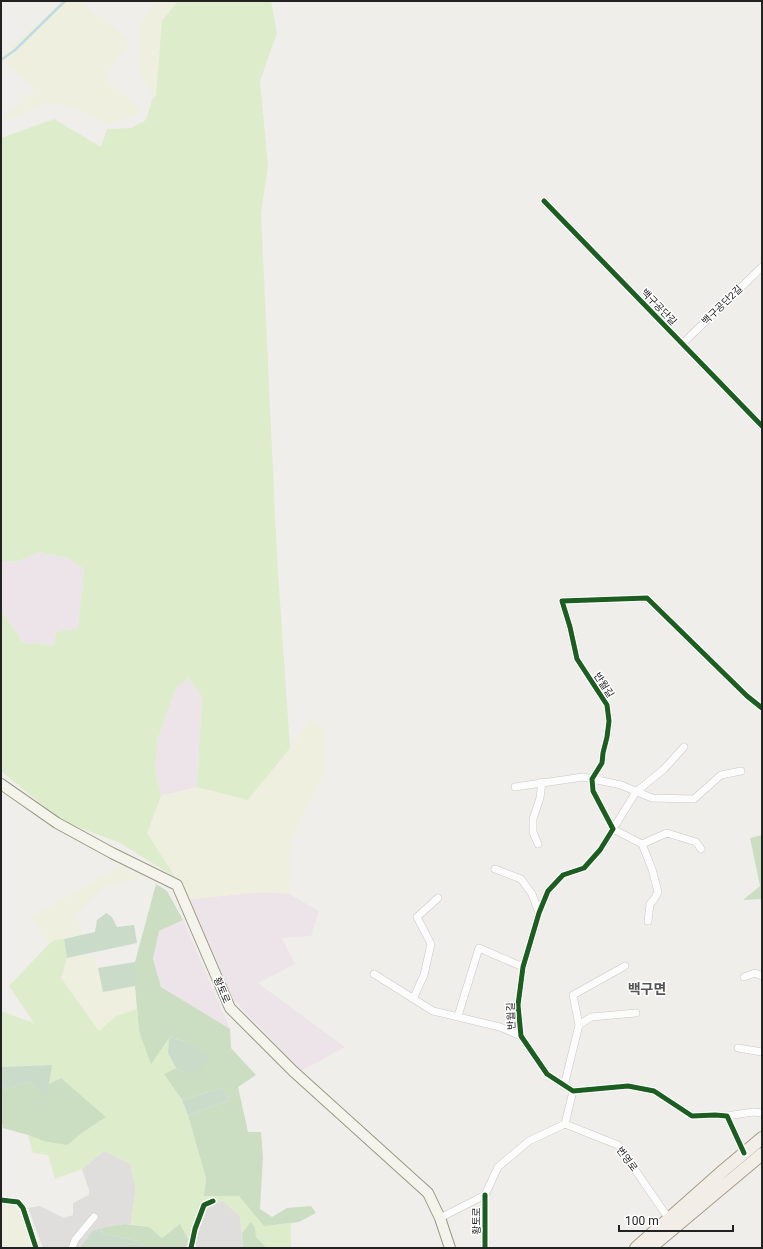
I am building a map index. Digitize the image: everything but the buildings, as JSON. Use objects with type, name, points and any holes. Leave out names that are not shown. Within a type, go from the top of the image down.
[{"type":"main road","name":"황토로","points":[[1,784],[56,823],[177,885],[230,1008],[293,1071],[428,1193],[440,1218],[450,1248]]},
{"type":"main road","points":[[650,1248],[674,1221],[744,1153],[762,1138]]},
{"type":"main road","points":[[636,1248],[762,1154]]},
{"type":"street","name":"백구공단길","points":[[544,201],[762,426]]},
{"type":"street","name":"백구공단2길","points":[[682,344],[762,267]]},
{"type":"street","name":"반월길","points":[[592,779],[602,763],[609,720],[607,706],[577,659],[570,627],[562,601],[647,598],[747,696],[762,708]]},
{"type":"street","name":"반월길","points":[[573,1091],[547,1074],[521,1036],[518,1005],[523,967],[539,913],[548,891],[563,876],[584,868],[600,850],[636,792],[664,769],[684,747]]},
{"type":"street","points":[[515,787],[583,777],[621,785],[652,798],[694,799],[720,774],[741,771]]},
{"type":"street","points":[[592,779],[593,791],[613,829],[642,844],[652,869],[658,892],[656,898],[650,904],[648,921]]},
{"type":"street","points":[[538,844],[533,832],[533,819],[540,798],[542,782]]},
{"type":"street","points":[[642,844],[667,833],[696,842],[701,849]]},
{"type":"street","points":[[495,869],[521,879],[532,894],[539,913]]},
{"type":"street","points":[[413,999],[424,975],[431,944],[417,917],[438,898]]},
{"type":"street","points":[[458,1016],[479,948],[523,967]]},
{"type":"street","points":[[564,1086],[579,1025],[572,995],[625,966]]},
{"type":"street","points":[[744,977],[755,973],[762,976]]},
{"type":"street","name":"반월길","points":[[374,974],[433,1011],[500,1027],[521,1036]]},
{"type":"street","points":[[579,1025],[591,1017],[636,1013]]},
{"type":"street","points":[[738,1048],[762,1052]]},
{"type":"street","points":[[565,1124],[573,1091],[628,1086],[654,1091],[692,1116],[727,1116],[753,1112],[762,1113]]},
{"type":"street","points":[[727,1116],[744,1153]]},
{"type":"street","name":"황토로","points":[[485,1248],[485,1195],[498,1167],[529,1141],[565,1124]]},
{"type":"street","name":"번영로","points":[[565,1124],[618,1145],[674,1221]]},
{"type":"street","name":"황토로","points":[[440,1218],[485,1195]]},
{"type":"street","points":[[1,1200],[18,1202],[23,1208],[36,1248]]},
{"type":"street","points":[[191,1248],[204,1205],[213,1201]]},
{"type":"street","points":[[72,1248],[75,1240],[94,1217]]},
{"type":"shaded area","points":[[38,552],[70,559],[84,569],[78,629],[56,632],[54,645],[24,643],[1,611],[1,561],[16,562]]},
{"type":"shaded area","points":[[188,678],[202,697],[197,787],[161,796],[155,768],[158,738],[176,688]]},
{"type":"shaded area","points":[[265,892],[289,894],[319,911],[311,936],[282,938],[295,964],[258,983],[345,1047],[301,1071],[231,997],[189,899]]},
{"type":"shaded area","points":[[183,920],[230,1029],[161,987],[153,959],[159,931]]},
{"type":"shaded area","points":[[104,1151],[130,1164],[136,1187],[131,1224],[101,1228],[92,1231],[80,1248],[43,1248],[28,1208],[40,1206],[64,1218],[73,1215],[73,1203],[89,1195],[89,1190],[82,1169]]},
{"type":"shaded area","points":[[223,1201],[240,1216],[243,1248],[185,1248],[200,1207]]},
{"type":"green space","points":[[62,1],[79,1],[129,39],[127,47],[104,78],[142,110],[130,119],[103,123],[72,106],[44,104],[13,118],[1,120],[1,118],[35,90],[1,58],[1,55]]},
{"type":"green space","points":[[156,1],[178,1],[162,21],[157,90],[156,96],[153,97],[138,69],[139,28],[148,10]]},
{"type":"green space","points":[[178,1],[271,1],[277,33],[260,81],[268,166],[261,213],[277,556],[290,748],[248,800],[197,787],[202,697],[188,678],[176,688],[158,738],[155,768],[161,796],[147,833],[175,877],[120,843],[62,821],[1,771],[1,611],[24,643],[54,645],[56,632],[78,628],[84,569],[70,559],[39,552],[16,562],[1,561],[1,138],[54,119],[101,147],[107,129],[131,128],[146,120],[153,97],[156,96],[162,21]]},
{"type":"green space","points":[[311,719],[325,730],[325,771],[291,840],[289,894],[265,892],[189,899],[147,833],[161,796],[197,787],[248,800],[290,748]]},
{"type":"green space","points":[[762,835],[762,899],[743,900],[760,886],[750,838]]},
{"type":"green space","points":[[120,866],[141,878],[104,887],[76,915],[83,934],[55,940],[49,944],[31,917]]},
{"type":"green space","points":[[156,884],[167,891],[183,920],[159,931],[153,959],[161,987],[230,1029],[231,1048],[256,1075],[238,1087],[248,1132],[261,1132],[263,1157],[260,1209],[272,1217],[287,1208],[311,1206],[316,1213],[299,1222],[264,1226],[239,1196],[204,1196],[206,1178],[188,1115],[229,1100],[222,1088],[182,1100],[164,1074],[176,1068],[183,1072],[185,1041],[169,1038],[151,1064],[139,1031],[135,986],[135,962]]},
{"type":"green space","points":[[106,913],[112,917],[117,927],[134,925],[137,943],[67,958],[64,939],[95,932],[97,920]]},
{"type":"green space","points":[[64,939],[67,958],[61,978],[99,1031],[116,1016],[137,1009],[139,1031],[169,1038],[168,1053],[176,1068],[164,1074],[182,1100],[188,1115],[206,1178],[204,1196],[239,1196],[264,1226],[291,1223],[291,1248],[264,1248],[265,1246],[256,1237],[251,1223],[242,1233],[240,1216],[223,1201],[200,1207],[188,1239],[180,1225],[162,1238],[149,1227],[131,1224],[136,1187],[130,1164],[104,1151],[82,1169],[55,1179],[48,1155],[33,1153],[28,1135],[47,1142],[67,1145],[106,1117],[61,1078],[49,1084],[51,1065],[1,1067],[1,1011],[34,1023],[9,986],[49,944],[55,940]]},
{"type":"green space","points":[[93,956],[98,968],[103,992],[135,986],[137,1009],[116,1016],[99,1032],[61,978],[67,958]]},
{"type":"green space","points":[[135,962],[135,986],[103,992],[98,968]]},
{"type":"green space","points":[[169,1038],[185,1041],[210,1055],[200,1070],[183,1072],[176,1068],[168,1053]]},
{"type":"green space","points":[[52,1065],[49,1084],[49,1100],[30,1082],[6,1089],[1,1086],[1,1067]]},
{"type":"green space","points":[[61,1078],[106,1117],[67,1145],[47,1142],[3,1128],[1,1118],[1,1086],[6,1089],[30,1082],[49,1099],[49,1084]]},
{"type":"green space","points":[[222,1088],[229,1100],[188,1115],[182,1100]]},
{"type":"green space","points":[[7,1204],[16,1206],[32,1248],[1,1248],[1,1205]]},
{"type":"green space","points":[[251,1222],[255,1228],[256,1237],[265,1246],[264,1248],[243,1248],[242,1233]]},
{"type":"green space","points":[[125,1224],[149,1227],[162,1238],[180,1224],[188,1239],[185,1248],[147,1248],[136,1241],[102,1233],[101,1228]]},
{"type":"green space","points":[[101,1228],[102,1233],[136,1241],[147,1248],[80,1248],[92,1231]]},
{"type":"waterway","points":[[1,60],[15,50],[65,1]]},
{"type":"cycle path","points":[[544,201],[762,426]]},
{"type":"cycle path","points":[[744,1153],[727,1116],[692,1116],[654,1091],[628,1086],[573,1091],[547,1074],[521,1036],[518,1005],[523,967],[539,913],[548,891],[563,875],[584,868],[600,850],[613,829],[593,791],[592,779],[602,763],[609,721],[607,705],[577,659],[570,627],[562,601],[647,598],[747,696],[762,708]]},
{"type":"cycle path","points":[[485,1195],[485,1248]]},
{"type":"cycle path","points":[[1,1200],[18,1202],[23,1208],[36,1248]]},
{"type":"cycle path","points":[[191,1248],[195,1229],[204,1205],[213,1201]]},
{"type":"district","name":"백구면","points":[[647,989]]}]
